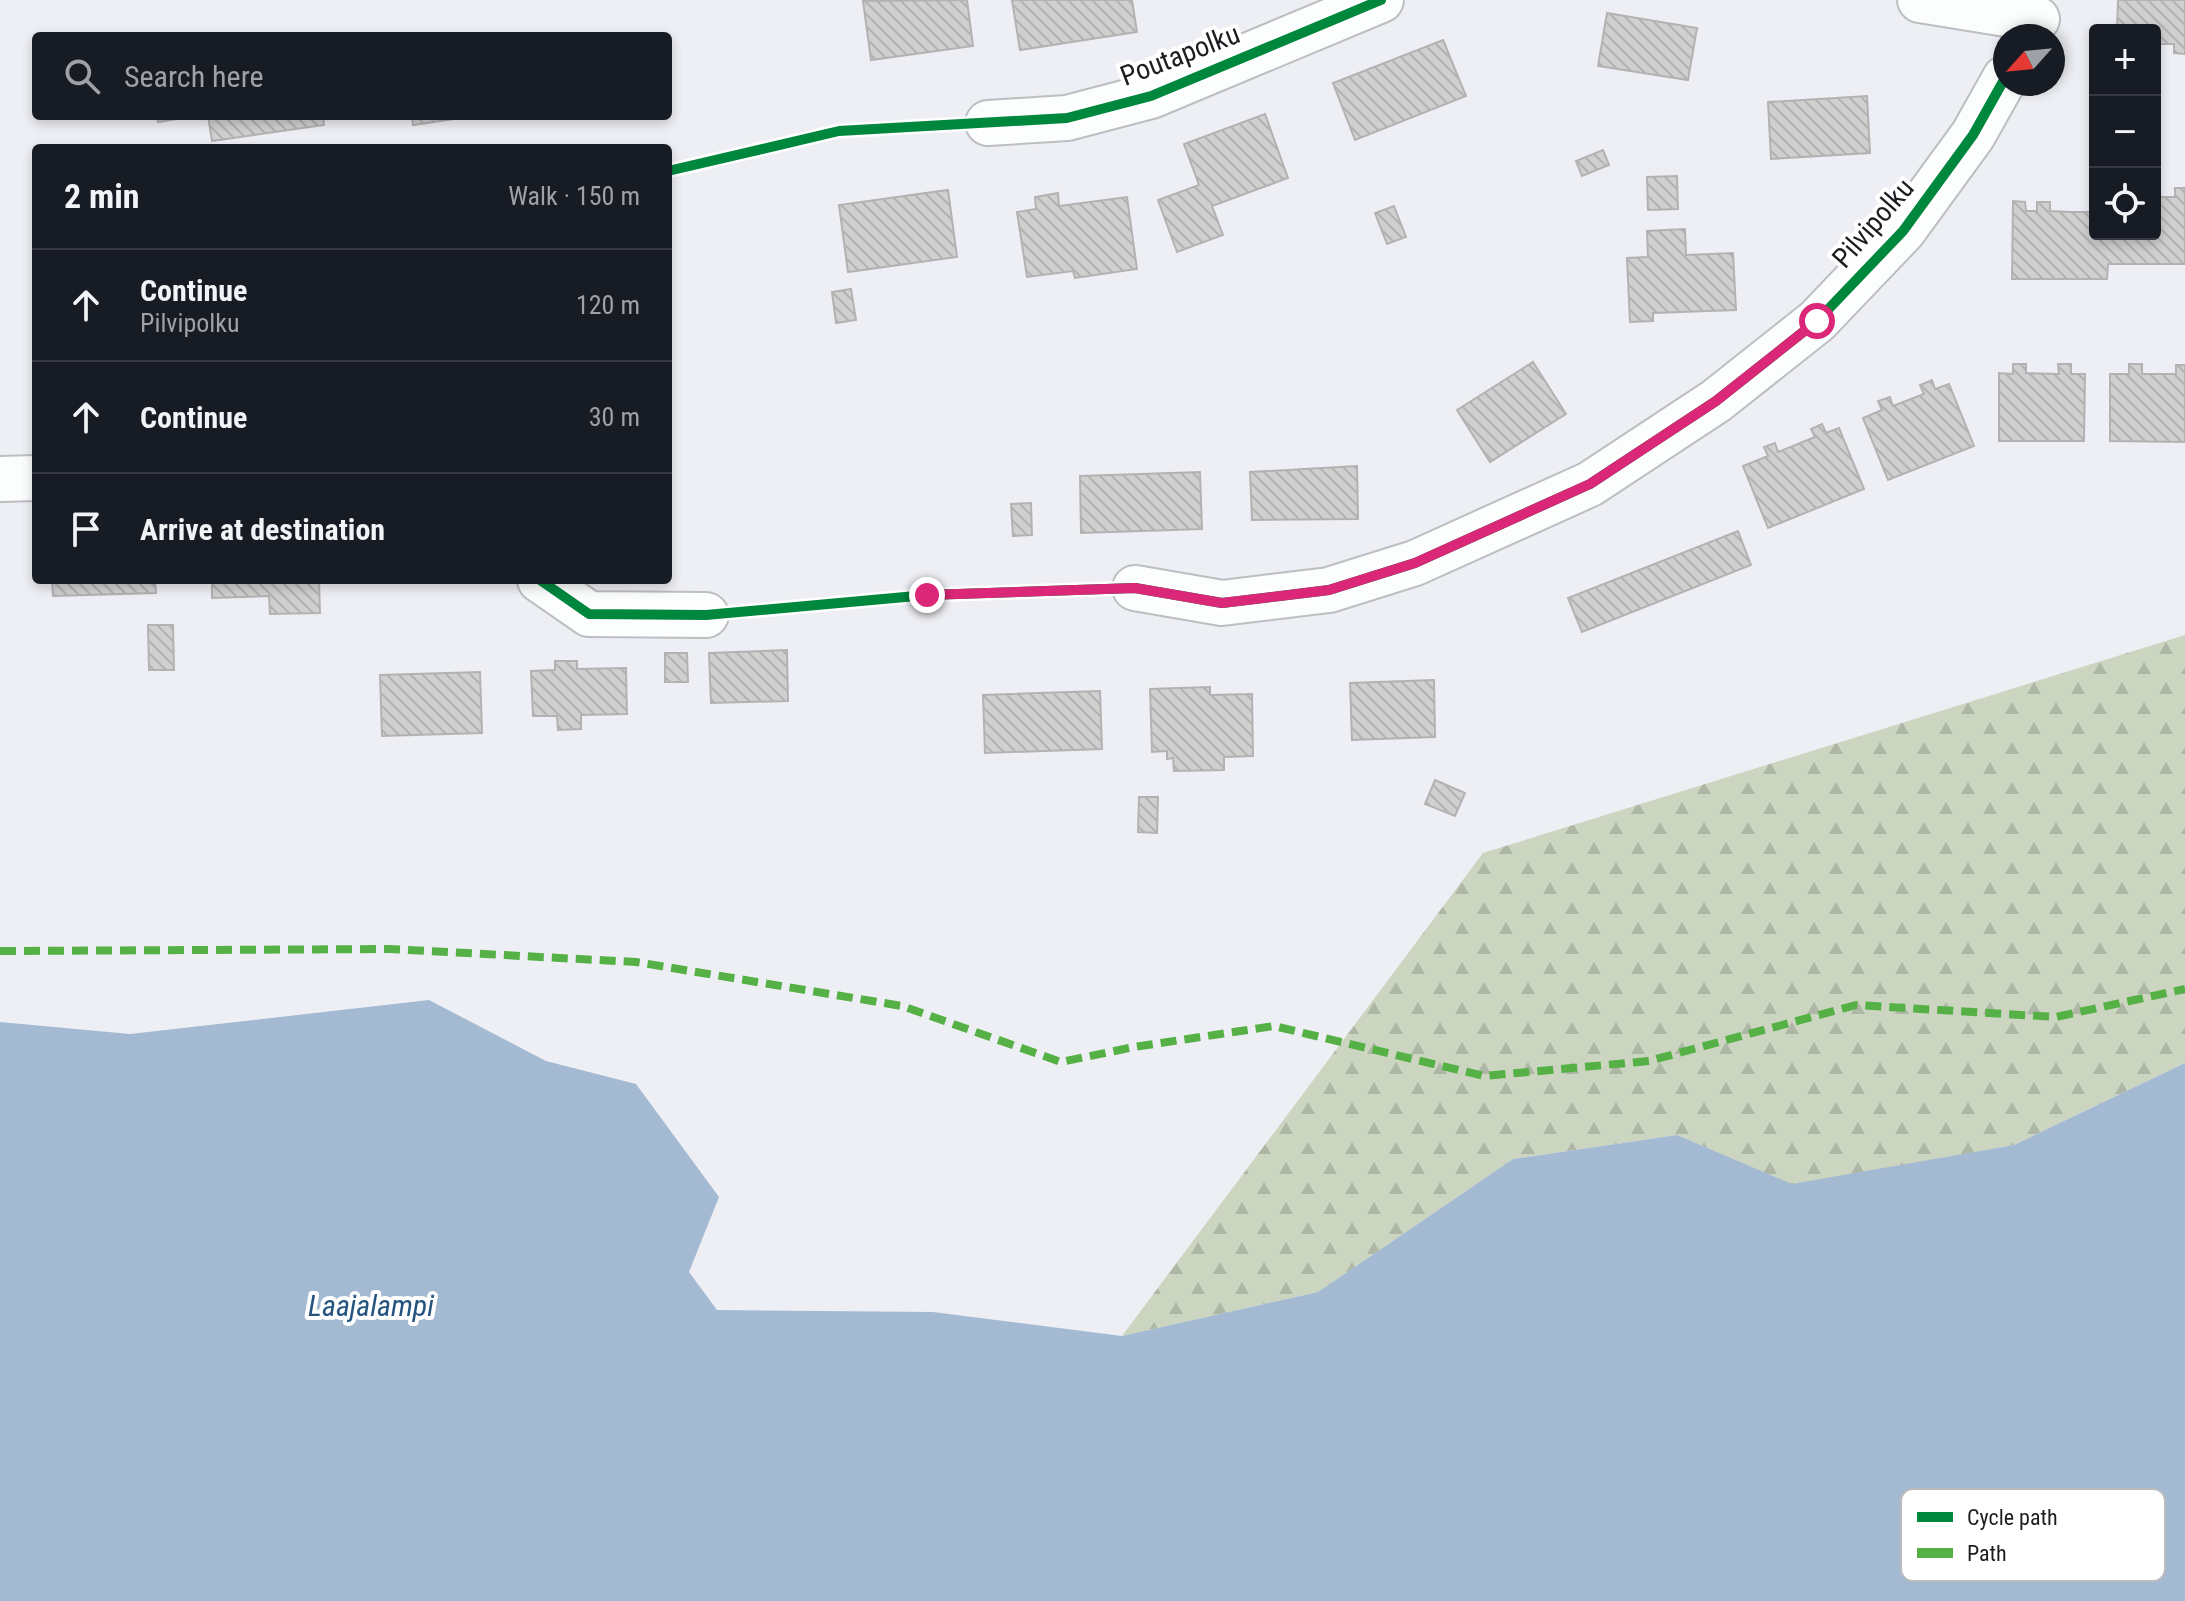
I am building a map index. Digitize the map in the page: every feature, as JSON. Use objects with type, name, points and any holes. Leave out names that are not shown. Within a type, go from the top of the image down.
[{"type":"street","name":"Poutapolku","points":[[988,123],[1067,118],[1151,96],[1381,0]]},
{"type":"street","points":[[1920,0],[2037,18]]},
{"type":"street","name":"Pilvipolku","points":[[1135,588],[1222,603],[1329,590],[1415,563],[1590,484],[1716,401],[1817,321],[1903,231],[1973,135],[1995,96]]},
{"type":"street","points":[[546,584],[589,614],[706,615]]},
{"type":"green space","points":[[2185,635],[2185,1063],[2014,1145],[1792,1185],[1677,1135],[1513,1159],[1318,1292],[1122,1336],[1483,853]]},
{"type":"water","name":"Laajalampi","points":[[429,1000],[546,1061],[636,1084],[719,1197],[689,1272],[717,1310],[933,1312],[1122,1336],[1318,1292],[1513,1159],[1677,1135],[1792,1184],[2014,1145],[2185,1063],[2185,1601],[0,1601],[0,1022],[130,1034]]},
{"type":"building","points":[[967,0],[973,46],[871,60],[863,1]]},
{"type":"building","points":[[1012,0],[1132,0],[1137,32],[1020,50]]},
{"type":"building","points":[[2118,0],[2185,0],[2185,54],[2174,53],[2174,44],[2161,44],[2161,24],[2117,24]]},
{"type":"building","points":[[1607,13],[1697,28],[1688,80],[1598,66]]},
{"type":"building","points":[[1443,40],[1466,96],[1355,140],[1333,83]]},
{"type":"building","points":[[1867,96],[1870,153],[1771,159],[1768,102]]},
{"type":"building","points":[[1265,114],[1288,178],[1212,206],[1223,235],[1177,252],[1158,200],[1199,185],[1184,144]]},
{"type":"building","points":[[209,120],[323,120],[324,125],[212,141]]},
{"type":"building","points":[[412,120],[447,120],[413,125]]},
{"type":"building","points":[[1603,150],[1609,165],[1582,176],[1576,161]]},
{"type":"building","points":[[1677,176],[1678,209],[1648,210],[1647,177]]},
{"type":"building","points":[[2175,188],[2185,188],[2185,264],[2108,264],[2107,279],[2012,279],[2013,201],[2025,202],[2026,211],[2037,211],[2037,202],[2050,202],[2050,211],[2089,212],[2089,240],[2161,240],[2161,197],[2175,197]]},
{"type":"building","points":[[948,190],[957,257],[848,272],[839,205]]},
{"type":"building","points":[[1058,193],[1059,206],[1127,197],[1137,269],[1075,278],[1073,271],[1027,277],[1017,212],[1036,209],[1035,197]]},
{"type":"building","points":[[1394,206],[1406,237],[1387,244],[1375,213]]},
{"type":"building","points":[[1685,229],[1686,255],[1733,253],[1736,310],[1653,313],[1653,321],[1630,322],[1627,258],[1648,257],[1647,231]]},
{"type":"building","points":[[851,289],[856,320],[836,323],[832,292]]},
{"type":"building","points":[[1533,362],[1566,414],[1490,462],[1457,410]]},
{"type":"building","points":[[2013,364],[2026,364],[2026,373],[2059,374],[2058,364],[2071,364],[2071,374],[2085,374],[2084,441],[1999,441],[1999,373],[2013,374]]},
{"type":"building","points":[[2129,364],[2142,364],[2142,374],[2176,374],[2176,365],[2185,365],[2185,442],[2110,441],[2110,374],[2129,374]]},
{"type":"building","points":[[1932,380],[1935,389],[1949,384],[1974,446],[1888,480],[1863,418],[1882,410],[1878,401],[1890,397],[1893,406],[1924,394],[1920,385]]},
{"type":"building","points":[[1822,424],[1826,433],[1839,428],[1864,489],[1768,528],[1743,466],[1768,456],[1764,447],[1775,443],[1778,452],[1815,437],[1811,429]]},
{"type":"building","points":[[1357,466],[1358,519],[1252,520],[1250,472]]},
{"type":"building","points":[[1200,472],[1202,529],[1081,533],[1080,476]]},
{"type":"building","points":[[1031,503],[1032,535],[1013,536],[1011,504]]},
{"type":"building","points":[[1738,531],[1751,565],[1582,632],[1568,598]]},
{"type":"building","points":[[52,584],[155,584],[156,593],[53,596]]},
{"type":"building","points":[[212,584],[319,584],[320,613],[270,614],[269,596],[212,598]]},
{"type":"building","points":[[148,625],[173,625],[174,670],[149,670]]},
{"type":"building","points":[[787,650],[788,701],[711,703],[709,653]]},
{"type":"building","points":[[665,653],[687,653],[688,682],[665,682]]},
{"type":"building","points":[[555,661],[577,661],[577,669],[626,668],[627,714],[581,715],[581,729],[558,730],[557,716],[533,716],[531,671],[555,670]]},
{"type":"building","points":[[480,672],[482,733],[382,736],[380,675]]},
{"type":"building","points":[[1434,680],[1435,737],[1352,740],[1350,683]]},
{"type":"building","points":[[1210,687],[1210,695],[1252,694],[1253,756],[1224,757],[1224,770],[1174,771],[1173,758],[1167,759],[1167,751],[1152,752],[1150,689]]},
{"type":"building","points":[[1100,691],[1102,749],[985,753],[983,695]]},
{"type":"building","points":[[1435,780],[1465,793],[1455,816],[1425,804]]},
{"type":"building","points":[[1139,797],[1158,797],[1157,833],[1138,832]]},
{"type":"marked path","points":[[0,951],[389,949],[636,962],[902,1006],[1061,1062],[1134,1047],[1274,1026],[1484,1076],[1649,1061],[1856,1005],[2056,1017],[2185,989]]},
{"type":"cycle path","points":[[672,170],[839,131],[1067,118],[1151,96],[1381,0]]},
{"type":"cycle path","points":[[546,584],[589,614],[706,615],[927,595],[1135,588],[1222,603],[1329,590],[1415,563],[1590,484],[1716,401],[1817,321],[1903,231],[1973,135],[1995,96]]},
{"type":"route","points":[[927,595],[1135,588],[1222,603],[1329,590],[1415,563],[1590,484],[1716,401],[1817,321]]}]
